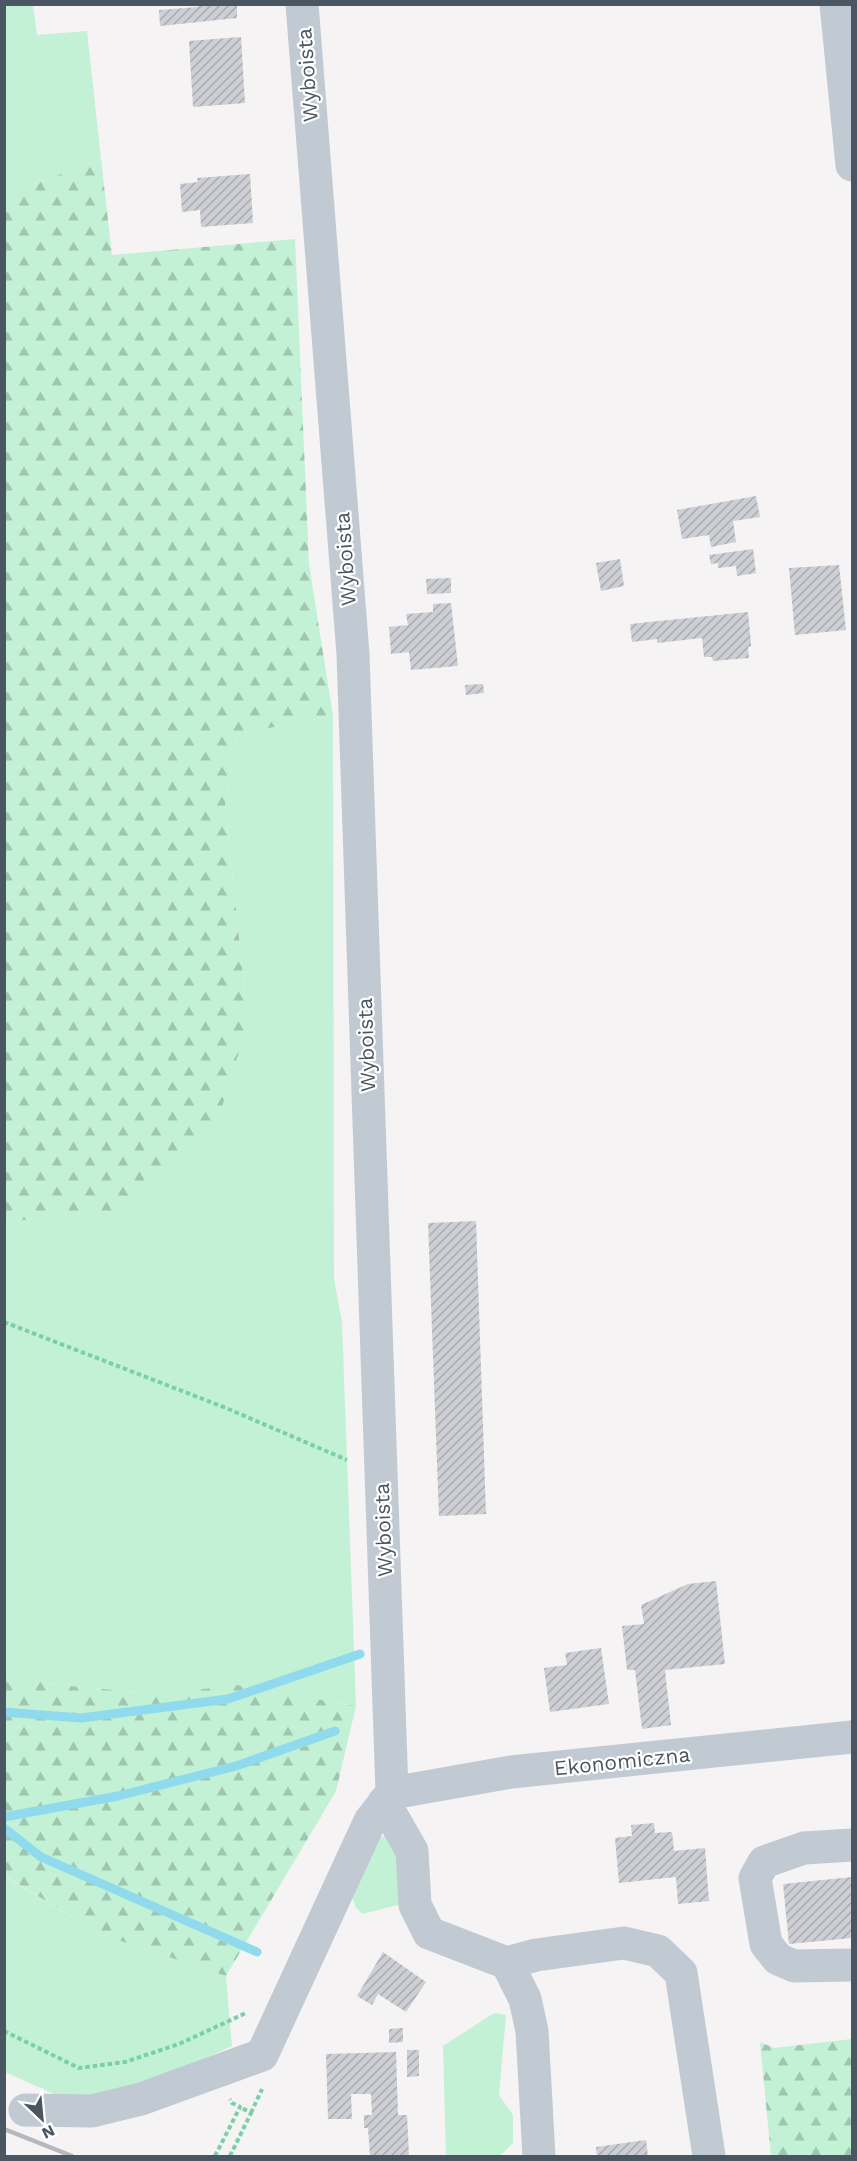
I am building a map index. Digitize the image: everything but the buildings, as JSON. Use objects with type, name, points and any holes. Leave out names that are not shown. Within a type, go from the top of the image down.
[{"type":"street","name":"Wyboista","points":[[302,4],[353,654],[381,1465],[388,1798]]},
{"type":"street","points":[[836,4],[852,165]]},
{"type":"street","name":"Ekonomiczna","points":[[388,1798],[511,1772],[852,1737]]},
{"type":"street","points":[[25,2110],[92,2111],[141,2099],[262,2055],[370,1821],[388,1798],[412,1851],[415,1905],[429,1933],[507,1963],[536,1955],[624,1943],[658,1951],[681,1973],[709,2157]]},
{"type":"street","points":[[852,1845],[804,1848],[785,1854],[764,1862],[755,1878],[766,1944],[778,1959],[794,1966],[852,1965]]},
{"type":"street","points":[[507,1963],[525,1999],[532,2031],[539,2157]]},
{"type":"path","points":[[4,1322],[226,1408],[351,1462],[381,1465]]},
{"type":"path","points":[[4,2031],[80,2068],[125,2062],[179,2044],[270,2001],[289,1997]]},
{"type":"path","points":[[230,2157],[251,2113],[240,2107]]},
{"type":"path","points":[[215,2157],[236,2114]]},
{"type":"green space","points":[[5,5],[33,5],[37,35],[87,31],[101,159],[5,195]]},
{"type":"green space","points":[[101,159],[112,255],[295,239],[309,564],[333,716],[237,734],[225,806],[248,1022],[215,1130],[131,1209],[5,1222],[5,195]]},
{"type":"green space","points":[[333,716],[334,1279],[342,1322],[356,1706],[237,1685],[160,1694],[47,1684],[5,1672],[4,1222],[131,1209],[248,1022],[225,806],[237,734]]},
{"type":"green space","points":[[5,1672],[47,1684],[160,1694],[237,1685],[356,1706],[336,1791],[226,1976],[100,1934],[5,1876]]},
{"type":"green space","points":[[391,1836],[396,1840],[405,1903],[363,1914],[356,1908],[350,1892],[378,1837]]},
{"type":"green space","points":[[4,1876],[100,1934],[226,1976],[232,2046],[92,2111],[5,2072]]},
{"type":"green space","points":[[494,2013],[506,2015],[499,2095],[513,2115],[513,2143],[500,2156],[446,2156],[443,2046]]},
{"type":"green space","points":[[852,2039],[852,2156],[771,2156],[760,2042],[774,2048]]},
{"type":"waterway","points":[[4,1712],[81,1718],[228,1699],[360,1654]]},
{"type":"waterway","points":[[4,1817],[118,1796],[236,1766],[335,1731]]},
{"type":"waterway","points":[[4,1828],[41,1857],[257,1952]]},
{"type":"railway","points":[[4,2129],[72,2156]]}]
